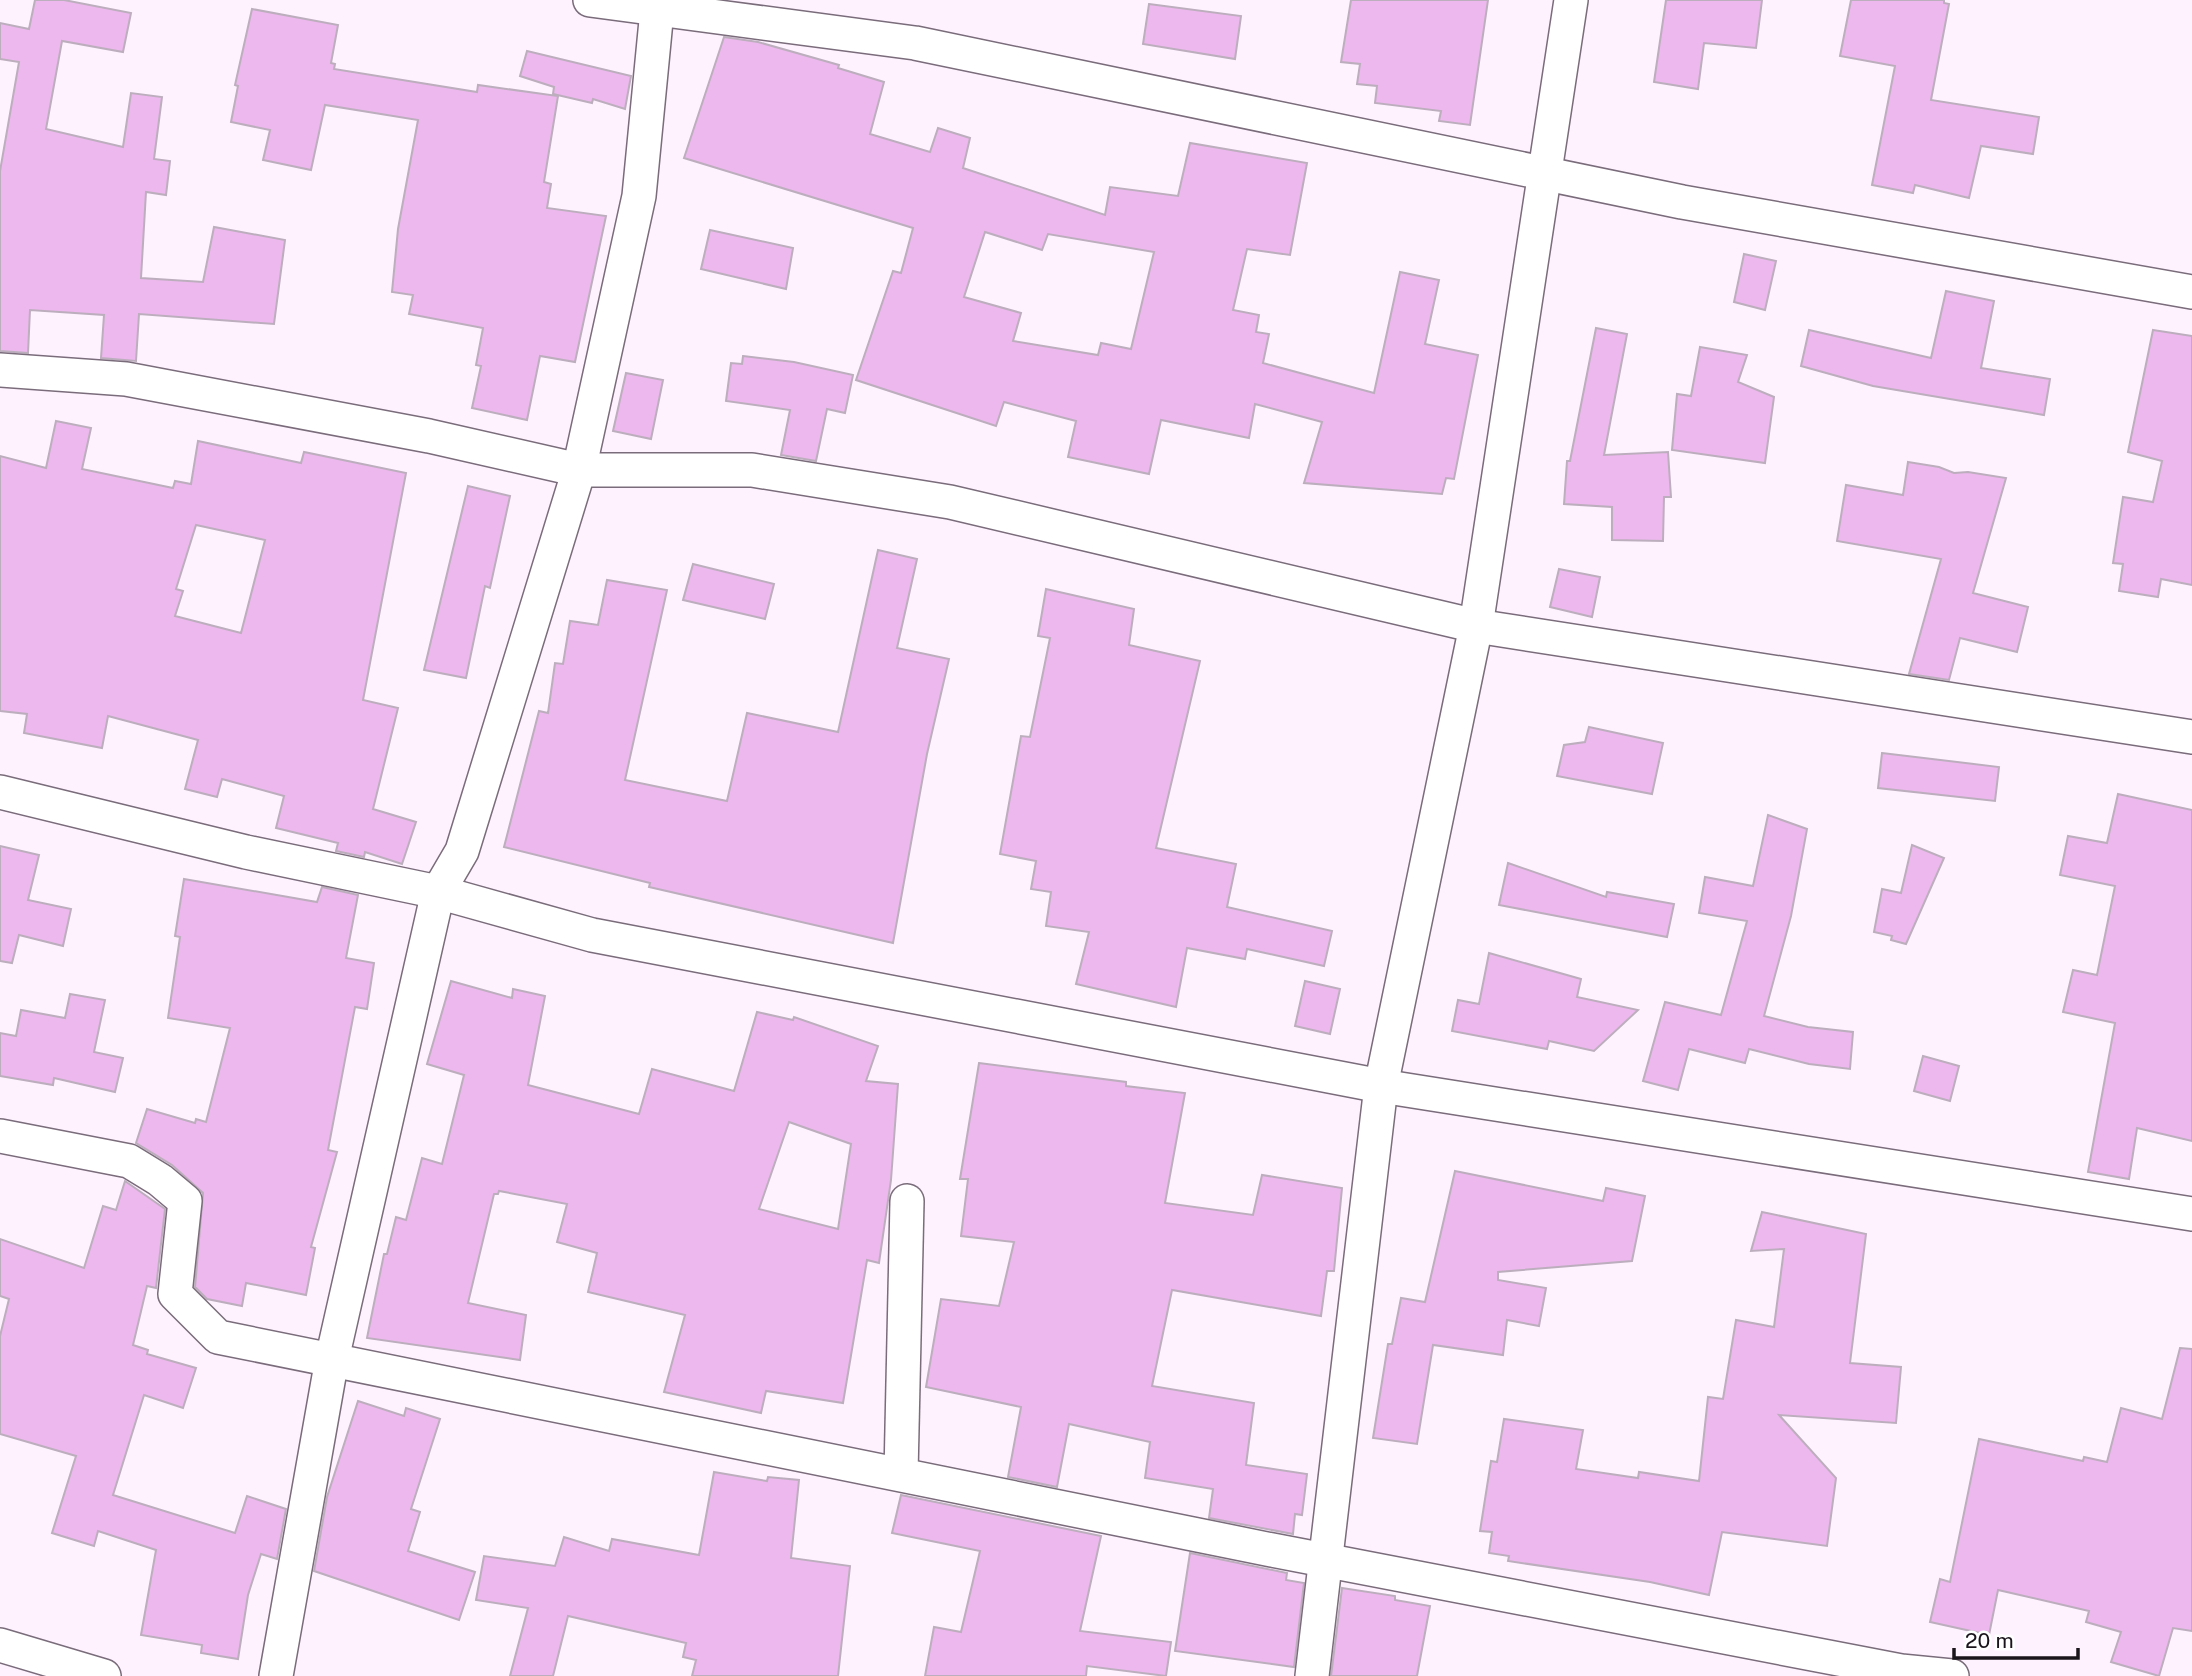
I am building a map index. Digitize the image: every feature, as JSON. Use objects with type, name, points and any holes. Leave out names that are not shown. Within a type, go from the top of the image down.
[{"type":"street","points":[[590,0],[657,4],[915,43],[1682,202],[2192,292]]},
{"type":"street","points":[[1312,1676],[1381,1086],[1476,626],[1571,0]]},
{"type":"street","points":[[276,1676],[332,1360],[438,892],[462,851],[579,470],[639,196],[657,4]]},
{"type":"street","points":[[0,370],[126,379],[429,436],[579,470],[752,470],[950,502],[1476,626],[2192,737]]},
{"type":"street","points":[[0,792],[246,852],[438,892],[592,935],[1381,1086],[2192,1214]]},
{"type":"street","points":[[0,1136],[129,1161],[160,1180],[184,1201],[176,1294],[218,1337],[1326,1560],[1901,1671],[1952,1676]]},
{"type":"street","points":[[901,1474],[907,1201]]},
{"type":"street","points":[[0,1644],[104,1676]]},
{"type":"building","points":[[35,0],[64,0],[131,13],[123,52],[62,41],[46,129],[123,147],[131,93],[162,97],[154,159],[170,161],[166,195],[146,192],[141,278],[203,282],[214,227],[285,240],[274,324],[139,314],[136,361],[101,358],[104,315],[30,310],[28,353],[0,351],[0,171],[19,62],[0,59],[0,23],[29,29]]},
{"type":"building","points":[[1351,0],[1488,0],[1470,125],[1439,121],[1441,111],[1375,103],[1377,86],[1357,84],[1360,64],[1341,62]]},
{"type":"building","points":[[1666,0],[1762,0],[1756,48],[1704,43],[1698,89],[1654,82]]},
{"type":"building","points":[[1851,0],[1944,0],[1944,3],[1949,4],[1931,100],[2039,117],[2033,154],[1981,146],[1969,198],[1915,185],[1913,193],[1872,185],[1895,66],[1840,56]]},
{"type":"building","points":[[1149,4],[1241,16],[1235,59],[1143,44]]},
{"type":"building","points":[[252,9],[338,25],[331,63],[335,64],[334,69],[477,92],[478,85],[558,96],[544,182],[551,184],[547,208],[606,216],[575,362],[540,356],[527,420],[472,408],[481,366],[476,365],[483,328],[409,314],[413,295],[392,292],[398,229],[418,120],[325,105],[311,170],[263,160],[270,130],[231,122],[238,86],[235,85]]},
{"type":"building","points":[[724,37],[758,42],[839,65],[838,68],[884,82],[870,134],[930,152],[938,128],[970,138],[963,168],[1105,215],[1110,187],[1178,196],[1190,143],[1307,163],[1290,255],[1247,249],[1233,310],[1259,315],[1256,332],[1269,334],[1263,363],[1374,393],[1400,272],[1439,280],[1425,344],[1478,355],[1454,479],[1446,478],[1442,494],[1304,483],[1322,422],[1255,404],[1249,438],[1161,420],[1149,474],[1068,457],[1076,421],[1004,402],[996,426],[856,380],[893,271],[901,273],[913,228],[684,158]],"holes":[[[985,232],[1042,250],[1048,234],[1154,252],[1131,349],[1101,343],[1098,355],[1013,341],[1021,313],[964,297]]]},
{"type":"building","points":[[527,51],[631,76],[625,109],[593,99],[592,103],[553,94],[554,87],[520,76]]},
{"type":"building","points":[[710,230],[793,248],[786,289],[701,269]]},
{"type":"building","points":[[1744,254],[1776,261],[1765,310],[1734,302]]},
{"type":"building","points":[[1946,291],[1994,301],[1981,368],[2050,379],[2044,415],[1873,386],[1801,366],[1809,330],[1931,358]]},
{"type":"building","points":[[1596,328],[1627,334],[1604,455],[1668,452],[1671,497],[1664,497],[1663,541],[1612,540],[1612,507],[1564,504],[1567,461],[1570,461]]},
{"type":"building","points":[[2153,330],[2192,336],[2192,585],[2161,579],[2158,597],[2119,591],[2123,564],[2113,563],[2123,497],[2153,502],[2162,461],[2128,452]]},
{"type":"building","points":[[1700,347],[1747,355],[1738,382],[1774,397],[1765,463],[1672,450],[1677,394],[1691,396]]},
{"type":"building","points":[[743,356],[794,362],[853,375],[845,413],[827,409],[816,461],[781,455],[790,410],[726,401],[731,363],[742,364]]},
{"type":"building","points":[[626,373],[663,380],[651,439],[613,431]]},
{"type":"building","points":[[56,421],[91,428],[82,469],[173,488],[175,481],[191,484],[198,441],[301,463],[304,452],[406,473],[363,700],[398,708],[373,809],[416,822],[402,864],[365,852],[364,857],[336,851],[338,843],[276,828],[284,796],[222,779],[217,797],[185,789],[198,740],[108,716],[102,748],[24,733],[27,714],[0,711],[0,456],[46,468]],"holes":[[[196,525],[265,540],[241,633],[175,616],[183,591],[176,589]]]},
{"type":"building","points":[[1908,462],[1939,467],[1954,473],[1968,472],[2006,478],[1973,593],[2028,607],[2017,652],[1960,638],[1949,680],[1909,674],[1941,559],[1837,541],[1846,485],[1903,495]]},
{"type":"building","points":[[468,486],[510,496],[490,588],[485,586],[466,678],[424,670]]},
{"type":"building","points":[[878,550],[917,559],[897,648],[949,659],[927,754],[893,943],[649,887],[650,883],[504,847],[539,711],[548,713],[555,663],[563,664],[570,621],[598,625],[607,580],[667,590],[625,780],[727,801],[747,713],[838,732]]},
{"type":"building","points":[[693,564],[774,584],[765,619],[683,600]]},
{"type":"building","points":[[1559,569],[1600,577],[1592,617],[1550,607]]},
{"type":"building","points":[[1046,589],[1134,609],[1129,645],[1200,661],[1156,848],[1236,864],[1227,907],[1332,931],[1324,966],[1247,949],[1245,959],[1187,948],[1176,1007],[1076,984],[1089,932],[1046,926],[1051,892],[1031,889],[1036,861],[1000,854],[1021,736],[1030,737],[1050,638],[1038,636]]},
{"type":"building","points":[[1589,727],[1663,743],[1652,794],[1557,776],[1564,745],[1585,742]]},
{"type":"building","points":[[1882,753],[1999,767],[1995,801],[1878,788]]},
{"type":"building","points":[[2118,794],[2192,810],[2192,1141],[2137,1128],[2129,1179],[2088,1172],[2115,1023],[2063,1012],[2073,970],[2097,975],[2115,886],[2060,875],[2068,836],[2107,843]]},
{"type":"building","points":[[1768,815],[1807,829],[1791,916],[1764,1016],[1808,1027],[1853,1032],[1850,1069],[1809,1064],[1749,1049],[1745,1063],[1689,1049],[1678,1090],[1643,1081],[1665,1002],[1721,1015],[1747,921],[1699,913],[1705,877],[1753,886]]},
{"type":"building","points":[[1912,845],[1944,858],[1906,944],[1891,940],[1892,936],[1874,932],[1882,889],[1901,893]]},
{"type":"building","points":[[0,846],[39,855],[28,900],[71,909],[63,946],[19,935],[12,963],[0,961]]},
{"type":"building","points":[[1508,863],[1606,897],[1607,892],[1674,904],[1667,937],[1499,905]]},
{"type":"building","points":[[184,879],[317,902],[322,887],[358,895],[346,958],[374,963],[367,1009],[355,1007],[328,1150],[337,1152],[311,1247],[315,1248],[306,1295],[246,1283],[242,1306],[207,1299],[195,1287],[203,1193],[172,1165],[136,1143],[147,1109],[195,1123],[196,1119],[206,1122],[230,1028],[168,1018],[180,937],[175,936]]},
{"type":"building","points":[[1489,953],[1581,979],[1577,997],[1638,1010],[1594,1051],[1549,1041],[1547,1049],[1452,1031],[1458,1000],[1479,1004]]},
{"type":"building","points":[[451,981],[512,998],[513,989],[545,996],[528,1085],[639,1114],[652,1069],[734,1091],[757,1012],[793,1020],[794,1017],[878,1046],[866,1081],[898,1084],[891,1180],[879,1263],[867,1260],[843,1403],[766,1391],[761,1413],[664,1392],[685,1315],[588,1292],[597,1253],[557,1242],[567,1204],[499,1191],[494,1194],[468,1303],[526,1315],[520,1360],[367,1338],[384,1254],[387,1254],[396,1217],[406,1220],[422,1158],[442,1164],[464,1075],[427,1064]],"holes":[[[789,1122],[851,1144],[838,1229],[759,1209]]]},
{"type":"building","points":[[1305,981],[1340,989],[1330,1034],[1295,1026]]},
{"type":"building","points":[[70,994],[105,1000],[94,1052],[123,1058],[115,1092],[54,1078],[53,1085],[0,1076],[0,1033],[16,1036],[21,1010],[65,1018]]},
{"type":"building","points":[[1923,1056],[1959,1066],[1950,1101],[1914,1091]]},
{"type":"building","points":[[979,1063],[1126,1082],[1126,1086],[1185,1093],[1165,1203],[1253,1215],[1262,1175],[1342,1188],[1334,1271],[1327,1271],[1321,1316],[1172,1290],[1152,1386],[1254,1403],[1246,1465],[1307,1474],[1302,1515],[1295,1514],[1293,1534],[1209,1518],[1213,1489],[1145,1478],[1150,1442],[1069,1424],[1057,1487],[1008,1477],[1021,1407],[926,1387],[941,1299],[999,1306],[1014,1242],[961,1236],[968,1179],[960,1179]]},
{"type":"building","points":[[1455,1171],[1603,1201],[1606,1188],[1645,1196],[1632,1261],[1498,1272],[1498,1280],[1546,1288],[1539,1326],[1507,1320],[1503,1355],[1433,1345],[1417,1444],[1373,1438],[1388,1344],[1392,1344],[1401,1298],[1425,1302]]},
{"type":"building","points":[[125,1181],[165,1209],[156,1288],[147,1286],[133,1345],[148,1350],[147,1354],[196,1368],[183,1408],[144,1395],[113,1495],[235,1533],[247,1496],[286,1509],[277,1559],[261,1554],[248,1595],[238,1659],[201,1653],[202,1645],[141,1635],[156,1550],[98,1531],[94,1546],[52,1533],[76,1456],[0,1434],[0,1336],[9,1299],[0,1296],[0,1239],[84,1268],[103,1206],[116,1210]]},
{"type":"building","points":[[1762,1212],[1866,1234],[1850,1363],[1901,1367],[1896,1423],[1779,1415],[1836,1478],[1827,1546],[1722,1532],[1709,1595],[1650,1582],[1508,1561],[1509,1556],[1489,1553],[1492,1532],[1480,1531],[1491,1461],[1497,1462],[1504,1419],[1583,1430],[1576,1469],[1638,1478],[1639,1472],[1699,1481],[1708,1397],[1723,1399],[1736,1320],[1774,1327],[1784,1249],[1751,1251]]},
{"type":"building","points":[[2180,1348],[2192,1349],[2192,1631],[2173,1628],[2159,1676],[2111,1662],[2121,1632],[2086,1622],[2089,1611],[1998,1590],[1989,1635],[1930,1622],[1940,1579],[1950,1582],[1979,1439],[2083,1461],[2084,1457],[2107,1462],[2121,1408],[2162,1419]]},
{"type":"building","points":[[358,1401],[404,1416],[406,1408],[440,1419],[411,1509],[420,1512],[408,1551],[475,1572],[459,1620],[314,1571],[327,1497]]},
{"type":"building","points":[[714,1472],[767,1481],[768,1477],[799,1480],[791,1558],[850,1566],[838,1676],[692,1676],[696,1660],[683,1657],[686,1643],[568,1616],[553,1676],[510,1676],[528,1608],[476,1600],[484,1556],[555,1566],[564,1537],[609,1551],[612,1539],[699,1555]]},
{"type":"building","points":[[901,1495],[1101,1536],[1080,1631],[1171,1642],[1166,1676],[1087,1666],[1086,1676],[925,1676],[934,1627],[961,1632],[980,1551],[892,1533]]},
{"type":"building","points":[[1190,1553],[1287,1573],[1286,1580],[1304,1583],[1294,1667],[1175,1651]]},
{"type":"building","points":[[1342,1588],[1395,1596],[1395,1600],[1430,1606],[1417,1676],[1331,1676]]}]
